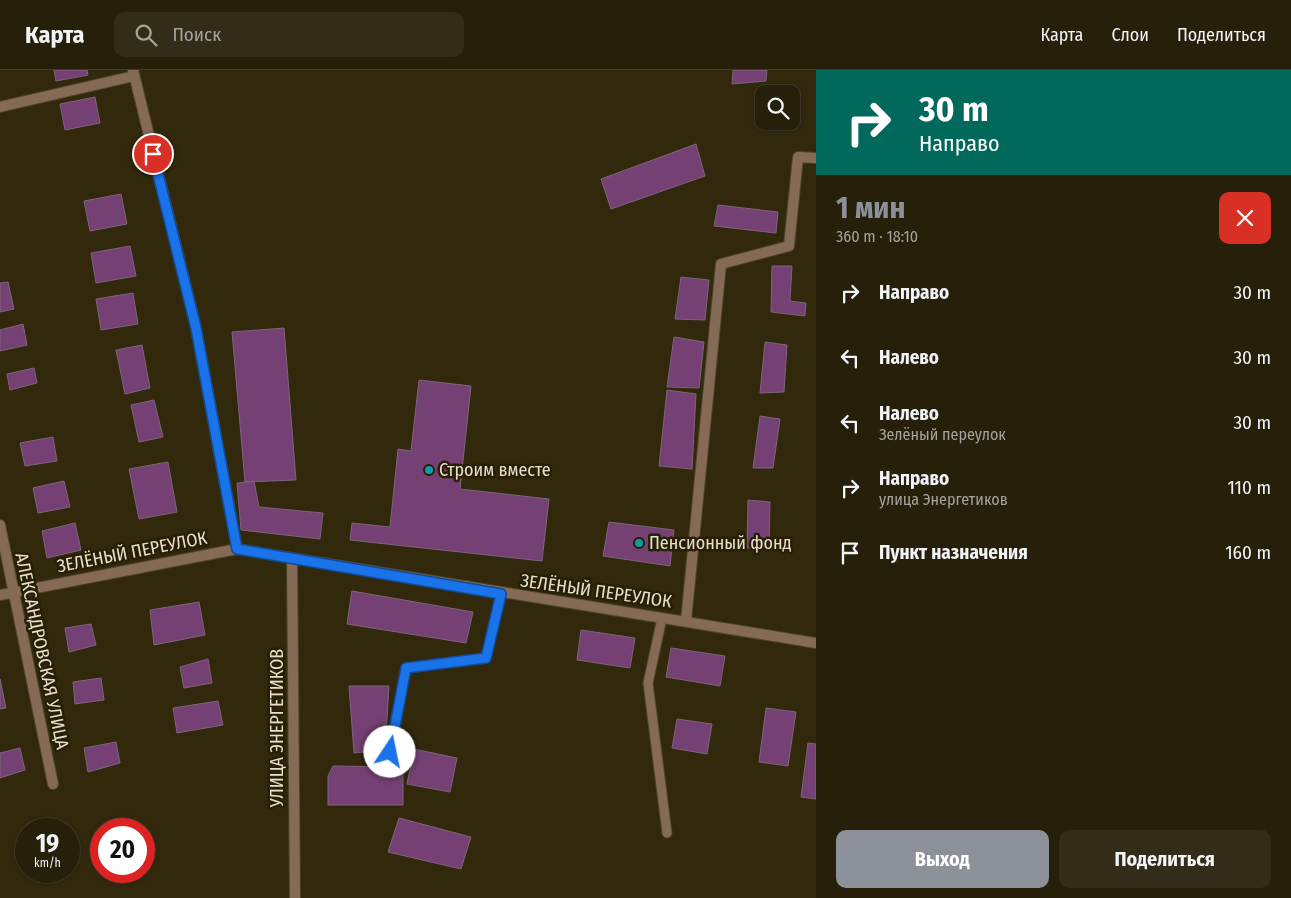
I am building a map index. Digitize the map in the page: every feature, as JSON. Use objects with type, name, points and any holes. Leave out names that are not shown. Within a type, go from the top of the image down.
[{"type":"street","points":[[0,107],[134,73],[196,328],[237,549]]},
{"type":"street","name":"ЗЕЛЁНЫЙ ПЕРЕУЛОК","points":[[686,621],[721,264],[788,246],[798,158],[816,158]]},
{"type":"street","name":"АЛЕКСАНДРОВСКАЯ УЛИЦА","points":[[0,525],[53,784]]},
{"type":"street","name":"ЗЕЛЁНЫЙ ПЕРЕУЛОК","points":[[0,595],[237,549],[501,594],[686,621],[816,643]]},
{"type":"street","name":"УЛИЦА ЭНЕРГЕТИКОВ","points":[[292,558],[295,898]]},
{"type":"lane","points":[[387,769],[406,668],[486,658],[501,594]]},
{"type":"lane","points":[[662,618],[648,683],[667,833]]},
{"type":"building","points":[[54,70],[87,70],[88,75],[56,81]]},
{"type":"building","points":[[733,70],[767,70],[766,81],[732,84]]},
{"type":"building","points":[[95,97],[100,123],[65,130],[60,104]]},
{"type":"building","points":[[696,144],[705,176],[611,209],[601,179]]},
{"type":"building","points":[[121,194],[127,224],[90,231],[84,201]]},
{"type":"building","points":[[718,205],[778,212],[776,233],[714,226]]},
{"type":"building","points":[[130,246],[136,276],[96,283],[91,253]]},
{"type":"building","points":[[772,266],[792,266],[790,301],[806,303],[805,316],[771,312]]},
{"type":"building","points":[[681,277],[709,280],[705,320],[675,319]]},
{"type":"building","points":[[8,282],[14,309],[0,312],[0,283]]},
{"type":"building","points":[[133,293],[138,324],[101,330],[96,299]]},
{"type":"building","points":[[23,324],[27,345],[0,351],[0,330]]},
{"type":"building","points":[[284,328],[296,480],[245,482],[232,332]]},
{"type":"building","points":[[674,337],[704,342],[699,388],[667,387]]},
{"type":"building","points":[[765,342],[787,345],[784,392],[760,393]]},
{"type":"building","points":[[142,345],[150,388],[125,394],[116,350]]},
{"type":"building","points":[[34,368],[37,383],[10,390],[7,374]]},
{"type":"building","name":"Строим вместе","points":[[419,380],[471,386],[460,489],[549,499],[542,561],[350,540],[352,523],[390,527],[398,449],[411,451]]},
{"type":"building","points":[[667,390],[696,394],[692,469],[659,466]]},
{"type":"building","points":[[154,400],[163,437],[139,442],[131,405]]},
{"type":"building","points":[[760,416],[780,419],[773,468],[753,468]]},
{"type":"building","points":[[53,437],[57,461],[25,466],[20,443]]},
{"type":"building","points":[[168,462],[177,512],[139,519],[129,469]]},
{"type":"building","points":[[64,481],[70,507],[38,513],[33,488]]},
{"type":"building","points":[[254,481],[259,507],[323,513],[320,539],[241,530],[237,483]]},
{"type":"building","points":[[748,500],[770,502],[769,547],[747,548]]},
{"type":"building","name":"Пенсионный фонд","points":[[609,522],[674,530],[670,566],[603,556]]},
{"type":"building","points":[[75,523],[81,550],[47,558],[42,531]]},
{"type":"building","points":[[352,591],[473,612],[466,643],[347,624]]},
{"type":"building","points":[[199,602],[205,635],[154,645],[150,610]]},
{"type":"building","points":[[91,624],[96,645],[69,652],[65,628]]},
{"type":"building","points":[[581,630],[635,638],[630,668],[577,660]]},
{"type":"building","points":[[671,648],[725,656],[720,686],[666,677]]},
{"type":"building","points":[[208,659],[212,683],[184,688],[180,667]]},
{"type":"building","points":[[101,678],[104,700],[75,704],[73,682]]},
{"type":"building","points":[[0,679],[6,708],[0,709]]},
{"type":"building","points":[[349,686],[389,686],[385,750],[354,753]]},
{"type":"building","points":[[218,701],[223,725],[177,733],[173,708]]},
{"type":"building","points":[[766,708],[796,712],[788,766],[759,762]]},
{"type":"building","points":[[677,719],[712,724],[707,754],[672,748]]},
{"type":"building","points":[[116,742],[120,763],[88,772],[84,748]]},
{"type":"building","points":[[808,743],[816,744],[816,799],[801,797]]},
{"type":"building","points":[[20,748],[25,770],[0,778],[0,753]]},
{"type":"building","points":[[414,749],[457,758],[450,792],[407,784]]},
{"type":"building","points":[[333,766],[403,767],[403,805],[328,805],[328,776]]},
{"type":"building","points":[[399,818],[471,837],[461,869],[388,852]]},
{"type":"place","name":"Строим вместе","points":[[429,470]]},
{"type":"place","name":"Пенсионный фонд","points":[[639,543]]},
{"type":"route","points":[[153,154],[196,328],[237,549],[501,594],[486,658],[406,668],[390,752]]}]
